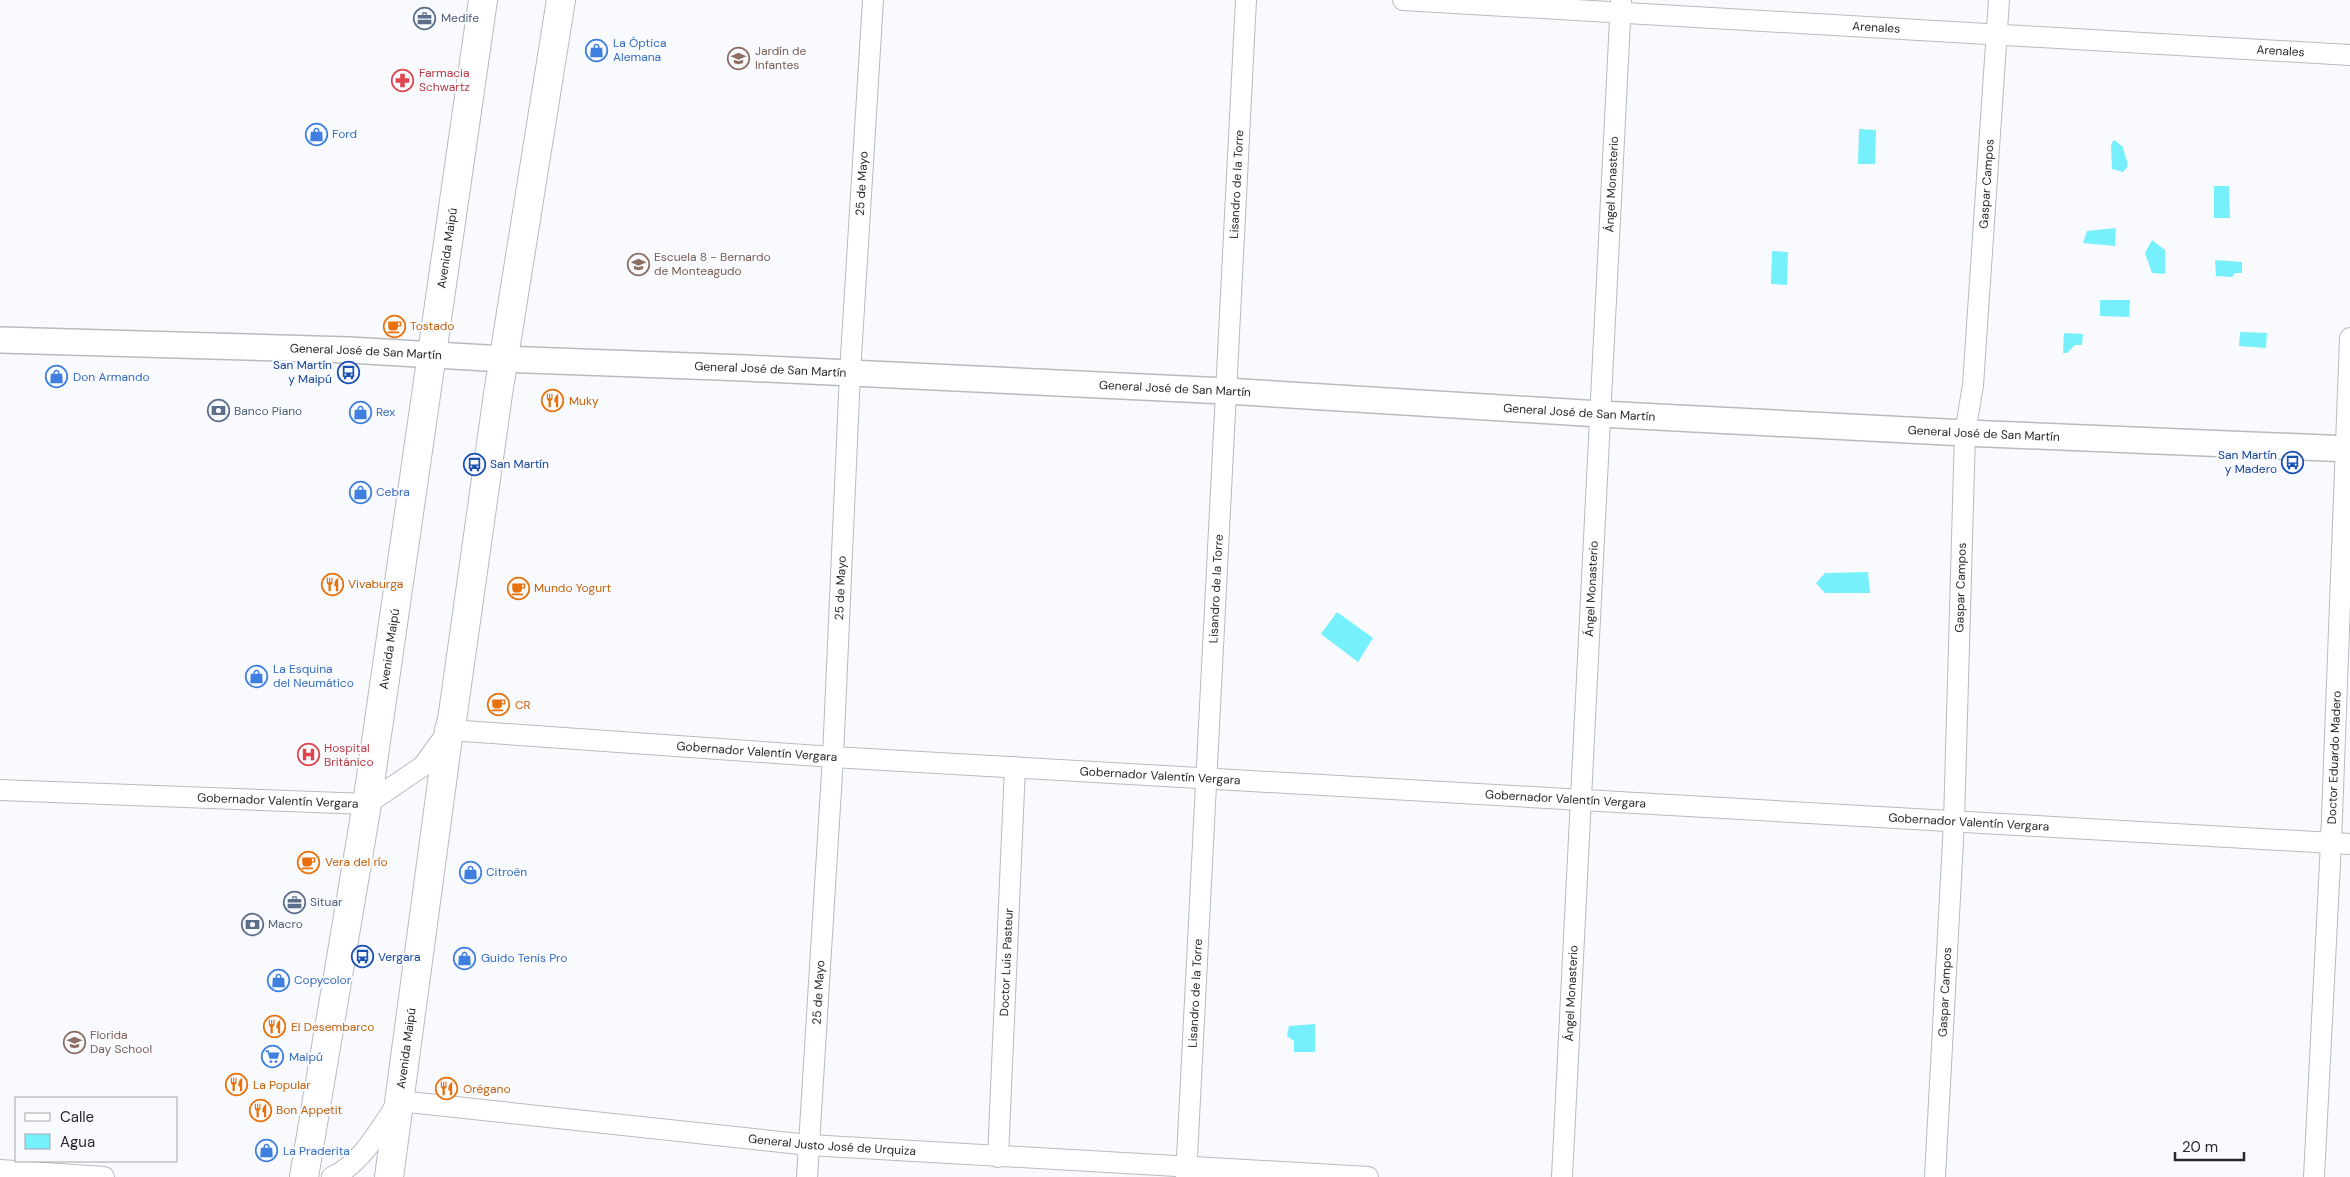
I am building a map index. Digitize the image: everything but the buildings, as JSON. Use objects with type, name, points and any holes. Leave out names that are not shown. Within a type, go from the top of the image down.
[{"type":"main road","name":"Avenida Maipú","points":[[304,1177],[366,804],[483,0]]},
{"type":"main road","name":"Avenida Maipú","points":[[388,1177],[449,730],[452,720],[504,359],[561,0]]},
{"type":"street","name":"25 de Mayo","points":[[807,1177],[833,757],[850,373],[873,0]]},
{"type":"street","name":"Lisandro de la Torre","points":[[1186,1172],[1246,0]]},
{"type":"street","name":"Arenales","points":[[1403,0],[1620,6],[1997,34],[2350,55]]},
{"type":"street","name":"Gaspar Campos","points":[[1935,1177],[1954,822],[1965,433],[1974,385],[1999,0]]},
{"type":"street","name":"Ángel Monasterio","points":[[1562,1177],[1620,6]]},
{"type":"street","name":"Doctor Eduardo Madero","points":[[2314,1177],[2341,844],[2350,338]]},
{"type":"street","name":"General José de San Martín","points":[[0,340],[432,354],[504,359],[1226,390],[1600,414],[1965,433],[2347,448]]},
{"type":"street","name":"Gobernador Valentín Vergara","points":[[0,790],[366,804],[423,766],[449,730],[1015,768],[2341,844]]},
{"type":"street","name":"Doctor Luis Pasteur","points":[[998,1157],[1015,768]]},
{"type":"street","name":"General Justo José de Urquiza","points":[[400,1100],[808,1145],[998,1157],[1186,1172],[1368,1177]]},
{"type":"street","points":[[332,1177],[342,1173],[362,1153],[400,1100]]},
{"type":"street","points":[[0,1170],[104,1177]]},
{"type":"water","points":[[1859,129],[1876,130],[1875,164],[1858,164]]},
{"type":"water","points":[[2114,140],[2123,147],[2128,166],[2123,172],[2112,169],[2111,144]]},
{"type":"water","points":[[2214,186],[2229,186],[2230,218],[2214,218]]},
{"type":"water","points":[[2116,228],[2115,246],[2083,243],[2087,231]]},
{"type":"water","points":[[2152,240],[2165,250],[2165,274],[2152,273],[2145,253]]},
{"type":"water","points":[[1772,251],[1788,252],[1787,285],[1771,284]]},
{"type":"water","points":[[2215,260],[2242,262],[2242,273],[2235,273],[2232,277],[2216,276]]},
{"type":"water","points":[[2100,300],[2130,300],[2129,317],[2100,316]]},
{"type":"water","points":[[2240,332],[2267,333],[2266,348],[2239,346]]},
{"type":"water","points":[[2064,333],[2083,334],[2082,345],[2075,345],[2067,353],[2063,353]]},
{"type":"water","points":[[1868,572],[1870,593],[1825,593],[1816,583],[1825,573]]},
{"type":"water","points":[[1337,612],[1373,638],[1358,662],[1321,634]]},
{"type":"water","points":[[1315,1024],[1315,1052],[1294,1052],[1294,1041],[1287,1036],[1289,1026]]},
{"type":"place","name":"Medife","points":[[425,18]]},
{"type":"place","name":"La Óptica Alemana","points":[[597,50]]},
{"type":"place","name":"Jardín de Infantes","points":[[739,58]]},
{"type":"place","name":"Farmacia Schwartz","points":[[403,80]]},
{"type":"place","name":"Ford","points":[[316,134]]},
{"type":"place","name":"Escuela 8 - Bernardo de Monteagudo","points":[[638,264]]},
{"type":"place","name":"Tostado","points":[[394,326]]},
{"type":"place","name":"San Martín y Maipú","points":[[348,372]]},
{"type":"place","name":"Don Armando","points":[[57,377]]},
{"type":"place","name":"Muky","points":[[553,401]]},
{"type":"place","name":"Banco Piano","points":[[218,411]]},
{"type":"place","name":"Rex","points":[[360,412]]},
{"type":"place","name":"San Martín y Madero","points":[[2293,462]]},
{"type":"place","name":"San Martín","points":[[474,464]]},
{"type":"place","name":"Cebra","points":[[360,492]]},
{"type":"place","name":"Vivaburga","points":[[332,584]]},
{"type":"place","name":"Mundo Yogurt","points":[[518,588]]},
{"type":"place","name":"La Esquina del Neumático","points":[[257,676]]},
{"type":"place","name":"CR","points":[[499,705]]},
{"type":"place","name":"Hospital Británico","points":[[308,755]]},
{"type":"place","name":"Vera del río","points":[[309,862]]},
{"type":"place","name":"Citroën","points":[[470,872]]},
{"type":"place","name":"Situar","points":[[294,902]]},
{"type":"place","name":"Macro","points":[[252,924]]},
{"type":"place","name":"Vergara","points":[[362,957]]},
{"type":"place","name":"Guido Tenis Pro","points":[[465,958]]},
{"type":"place","name":"Copycolor","points":[[278,980]]},
{"type":"place","name":"El Desembarco","points":[[275,1027]]},
{"type":"place","name":"Florida Day School","points":[[74,1042]]},
{"type":"place","name":"Maipú","points":[[273,1057]]},
{"type":"place","name":"La Popular","points":[[237,1085]]},
{"type":"place","name":"Orégano","points":[[447,1089]]},
{"type":"place","name":"Bon Appetit","points":[[260,1110]]},
{"type":"place","name":"La Praderita","points":[[267,1151]]}]
